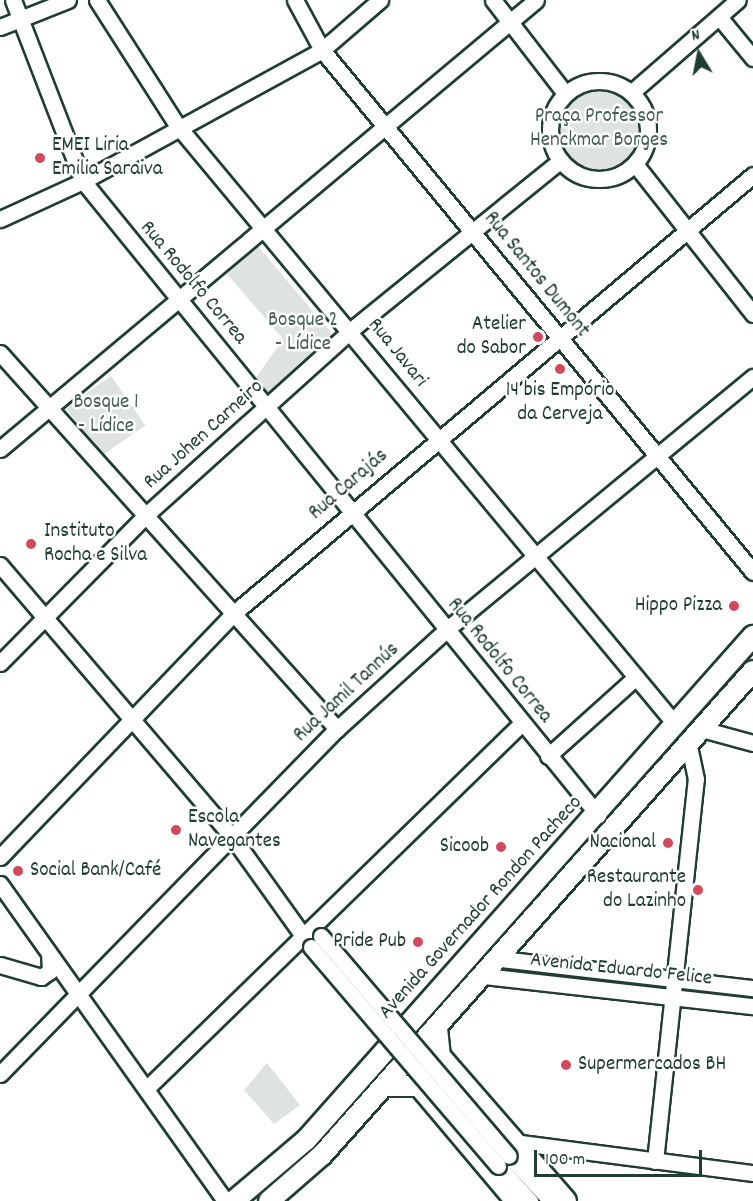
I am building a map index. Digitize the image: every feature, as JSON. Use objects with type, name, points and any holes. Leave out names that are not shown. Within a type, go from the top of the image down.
[{"type":"main road","name":"Avenida Governador Rondon Pacheco","points":[[234,1201],[306,1140],[598,814],[753,636]]},
{"type":"main road","points":[[269,1201],[322,1155],[501,959],[693,734],[753,671]]},
{"type":"main road","points":[[436,1028],[440,1056],[469,1090],[507,1155],[566,1201]]},
{"type":"main road","points":[[384,1086],[419,1086],[516,1201]]},
{"type":"main road","points":[[442,1112],[446,1088],[469,1090]]},
{"type":"street","name":"Rua Rodolfo Correa","points":[[13,0],[83,181],[353,508],[521,724],[598,814]]},
{"type":"street","points":[[0,27],[68,0]]},
{"type":"street","name":"Rua Javari","points":[[97,0],[177,125],[351,330],[675,724]]},
{"type":"street","name":"Rua Santos Dumont","points":[[295,0],[322,50],[559,338],[659,454],[753,572]]},
{"type":"street","points":[[0,219],[83,181],[177,125],[322,50],[380,0]]},
{"type":"street","points":[[493,0],[565,93]]},
{"type":"street","points":[[0,449],[50,404],[179,300],[536,0]]},
{"type":"street","points":[[632,92],[738,0]]},
{"type":"street","points":[[744,0],[753,5]]},
{"type":"street","points":[[720,18],[753,58]]},
{"type":"street","points":[[605,80],[632,92],[648,122],[646,144],[635,164],[621,174],[589,178],[560,161],[549,134],[555,105],[565,93],[605,80]]},
{"type":"street","name":"Rua Johen Carneiro","points":[[0,663],[147,514],[351,330],[471,229],[560,161]]},
{"type":"street","points":[[635,164],[686,232],[753,314]]},
{"type":"street","name":"Rua Carajás","points":[[0,857],[131,717],[234,613],[437,436],[559,338],[753,175]]},
{"type":"street","points":[[0,353],[50,404],[337,729]]},
{"type":"street","name":"Rua Jamil Tannús","points":[[0,1074],[337,729],[446,630],[753,377]]},
{"type":"street","points":[[0,565],[47,616],[233,838],[313,938],[551,1201]]},
{"type":"street","points":[[548,756],[636,677]]},
{"type":"street","points":[[146,1089],[313,938],[521,724]]},
{"type":"street","points":[[655,1161],[696,779],[693,734],[753,742]]},
{"type":"street","points":[[0,884],[225,1201]]},
{"type":"street","points":[[0,965],[41,977],[50,971],[49,954]]},
{"type":"street","name":"Avenida Eduardo Felice","points":[[501,959],[753,988]]},
{"type":"street","points":[[580,987],[583,968]]},
{"type":"street","name":"Avenida Eduardo Felice","points":[[484,976],[753,1006]]},
{"type":"street","points":[[507,1155],[655,1161],[753,1173]]},
{"type":"street","points":[[507,1155],[530,1201]]},
{"type":"green space","name":"Praça Professor Henckmar Borges","points":[[599,81],[617,85],[633,95],[643,111],[647,129],[643,147],[633,163],[617,173],[599,177],[581,173],[565,163],[555,147],[551,129],[555,111],[565,95],[581,85]]},
{"type":"green space","name":"Bosque 2 - Lídice","points":[[257,245],[333,335],[268,393],[255,379],[283,339],[227,274]]},
{"type":"green space","name":"Bosque 1 - Lídice","points":[[111,376],[145,425],[100,457],[66,408]]},
{"type":"green space","points":[[267,1063],[300,1105],[274,1124],[244,1090]]},
{"type":"place","name":"EMEI Liria Emilia Saraiva","points":[[40,158]]},
{"type":"place","name":"Atelier do Sabor","points":[[538,337]]},
{"type":"place","name":"14 bis Empório da Cerveja","points":[[560,369]]},
{"type":"place","name":"Instituto Rocha e Silva","points":[[31,544]]},
{"type":"place","name":"Hippo Pizza","points":[[734,606]]},
{"type":"place","name":"Escola Navegantes","points":[[176,830]]},
{"type":"place","name":"Nacional","points":[[668,843]]},
{"type":"place","name":"Sicoob","points":[[501,847]]},
{"type":"place","name":"Social Bank/Café","points":[[18,871]]},
{"type":"place","name":"Restaurante do Lazinho","points":[[698,890]]},
{"type":"place","name":"Pride Pub","points":[[418,942]]},
{"type":"place","name":"Supermercados BH","points":[[566,1065]]}]
